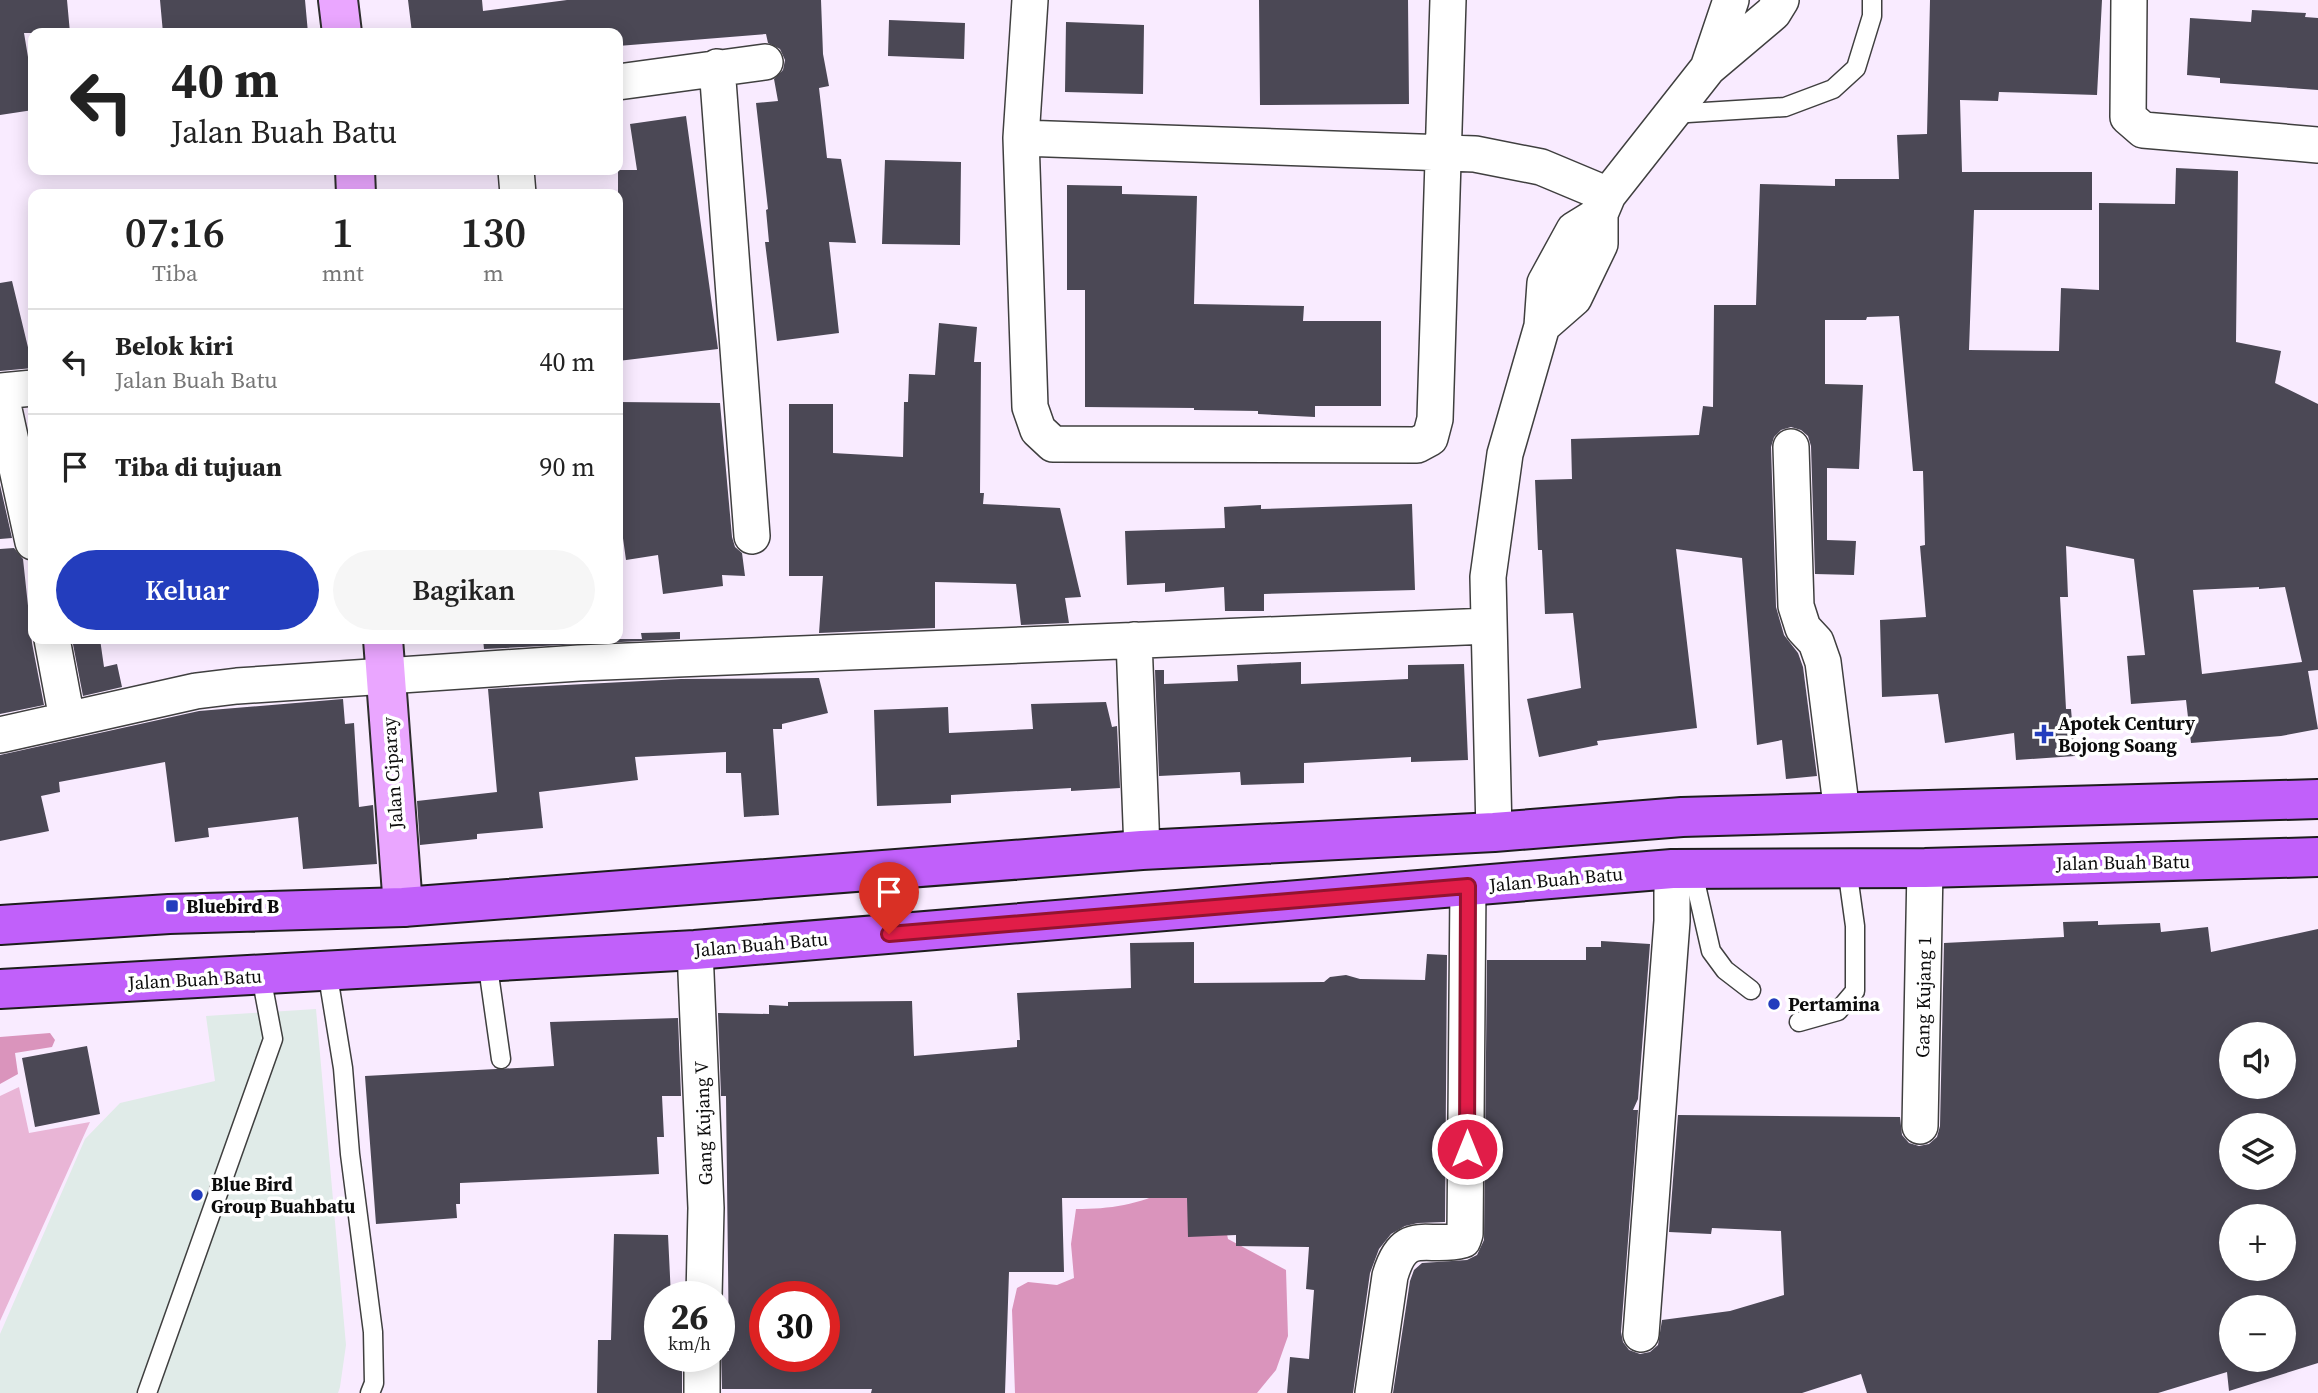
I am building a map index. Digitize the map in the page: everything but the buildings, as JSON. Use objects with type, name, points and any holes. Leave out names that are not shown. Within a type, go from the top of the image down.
[{"type":"main road","points":[[0,925],[169,914],[403,907],[1142,850],[1494,832],[1682,817],[2318,799]]},
{"type":"main road","points":[[1842,813],[1847,868]]},
{"type":"main road","name":"Jalan Buah Batu","points":[[0,989],[695,950],[1682,869],[1926,867],[2318,857]]},
{"type":"street","points":[[338,0],[341,28]]},
{"type":"street","points":[[1030,0],[1021,138],[1030,407],[1038,430],[1053,444],[1417,445],[1430,438],[1435,419],[1448,0]]},
{"type":"street","points":[[1708,68],[1731,0]]},
{"type":"street","points":[[2129,0],[2128,117],[2143,130],[2318,145]]},
{"type":"street","points":[[1494,832],[1488,578],[1505,454],[1542,326],[1595,221],[1671,114],[1708,68],[1770,4]]},
{"type":"street","points":[[623,81],[765,62]]},
{"type":"street","points":[[717,67],[752,537]]},
{"type":"street","points":[[1021,138],[1442,152],[1508,159],[1541,167],[1595,221]]},
{"type":"street","points":[[28,388],[0,391],[28,519]]},
{"type":"street","points":[[1791,447],[1796,606],[1803,628],[1816,642],[1823,662],[1842,813]]},
{"type":"street","points":[[0,735],[196,691],[237,686],[384,657],[579,663],[1489,626]]},
{"type":"street","points":[[1134,640],[1142,850]]},
{"type":"street","points":[[52,644],[67,719]]},
{"type":"street","name":"Jalan Ciparay","points":[[384,657],[403,907]]},
{"type":"street","name":"Gang Kujang 1","points":[[1920,1126],[1926,867]]},
{"type":"street","points":[[1641,1334],[1672,921],[1682,869]]},
{"type":"street","points":[[1373,1393],[1390,1276],[1396,1259],[1404,1249],[1418,1241],[1455,1242],[1462,1240],[1465,1234],[1468,886]]},
{"type":"street","name":"Gang Kujang V","points":[[695,950],[706,1208],[704,1281]]},
{"type":"street","points":[[702,1372],[702,1393]]},
{"type":"lane","points":[[1671,114],[1785,107],[1833,89],[1856,68],[1872,16],[1872,0]]},
{"type":"lane","points":[[1799,1022],[1838,1011],[1854,991],[1855,926],[1847,868]]},
{"type":"lane","points":[[1682,869],[1711,951],[1725,970],[1751,990]]},
{"type":"lane","points":[[487,960],[501,1059]]},
{"type":"lane","points":[[327,970],[343,1068],[373,1332],[374,1383],[370,1393]]},
{"type":"lane","points":[[147,1393],[273,1039],[261,976]]},
{"type":"shaded area","name":"Blue Bird Group Buahbatu","points":[[316,1009],[346,1345],[338,1393],[0,1393],[0,1334],[85,1139],[120,1103],[215,1081],[206,1016]]},
{"type":"shaded area","points":[[50,1033],[55,1040],[52,1047],[15,1053],[18,1074],[0,1084],[0,1037]]},
{"type":"shaded area","points":[[19,1087],[29,1133],[90,1122],[0,1321],[0,1096]]},
{"type":"shaded area","points":[[1169,1189],[1222,1210],[1228,1239],[1286,1270],[1288,1336],[1276,1370],[1257,1393],[1015,1393],[1012,1310],[1017,1288],[1028,1282],[1057,1285],[1074,1278],[1071,1244],[1076,1209],[1124,1205]]},
{"type":"place","name":"Apotek Century Bojong Soang","points":[[2044,734]]},
{"type":"place","name":"Bluebird B","points":[[172,906]]},
{"type":"place","name":"Pertamina","points":[[1774,1004]]},
{"type":"place","name":"Blue Bird Group Buahbatu","points":[[197,1195]]},
{"type":"route","points":[[889,934],[1468,886],[1467,1149]]}]
